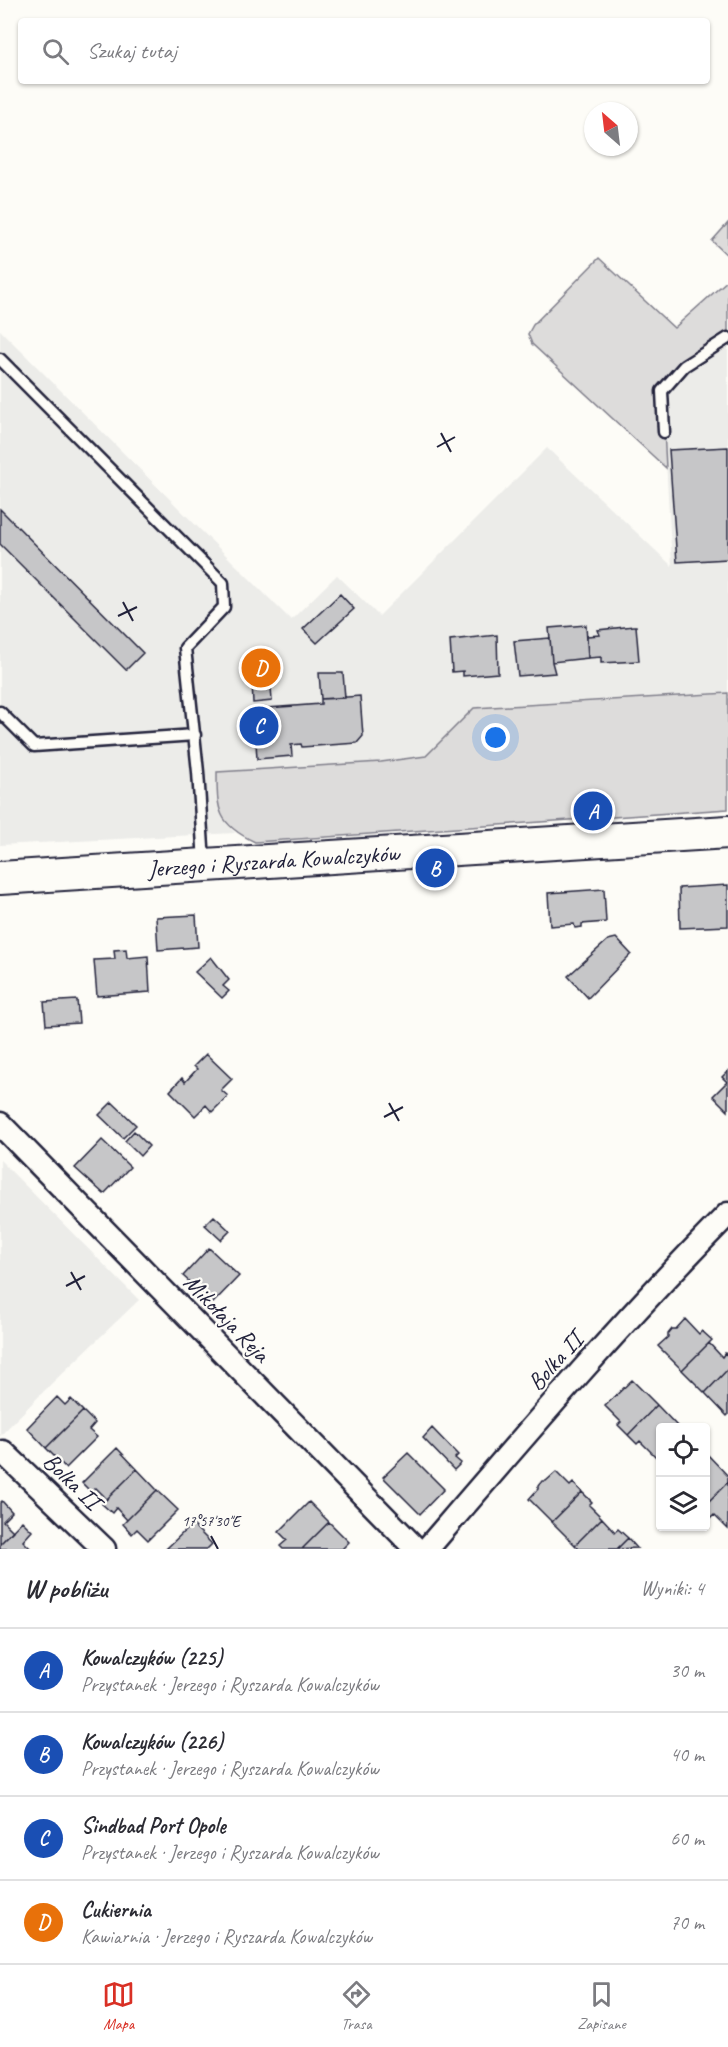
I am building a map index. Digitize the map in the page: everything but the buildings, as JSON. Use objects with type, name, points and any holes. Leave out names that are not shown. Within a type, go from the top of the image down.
[{"type":"main road","name":"Jerzego i Ryszarda Kowalczyków","points":[[0,879],[728,832]]},
{"type":"street","name":"Mikołaja Reja","points":[[0,1124],[416,1549]]},
{"type":"street","name":"Bolka II","points":[[427,1549],[538,1420],[677,1266],[728,1214]]},
{"type":"street","name":"Bolka II","points":[[3,1452],[105,1549]]},
{"type":"lane","points":[[664,432],[662,391],[684,366],[728,338]]},
{"type":"lane","points":[[0,359],[224,584],[224,607],[185,648],[195,735],[204,865]]},
{"type":"lane","points":[[0,712],[34,746],[195,735]]},
{"type":"shaded area","points":[[728,223],[728,256],[712,241]]},
{"type":"shaded area","points":[[599,258],[674,328],[728,280],[728,338],[684,366],[662,391],[666,468],[532,344],[528,334],[533,325]]},
{"type":"shaded area","points":[[0,330],[291,620],[337,575],[379,616],[547,448],[672,566],[662,391],[684,366],[728,338],[728,693],[474,708],[426,756],[381,762],[227,824],[235,833],[0,845]]},
{"type":"shaded area","points":[[728,693],[728,809],[255,842],[226,822],[219,806],[217,772],[381,762],[426,756],[474,708]]},
{"type":"shaded area","points":[[0,1160],[139,1300],[0,1436]]},
{"type":"place","name":"Cukiernia","points":[[261,668]]},
{"type":"place","name":"Sindbad Port Opole","points":[[259,726]]},
{"type":"place","name":"Kowalczyków (225)","points":[[593,811]]},
{"type":"place","name":"Kowalczyków (226)","points":[[435,868]]}]
